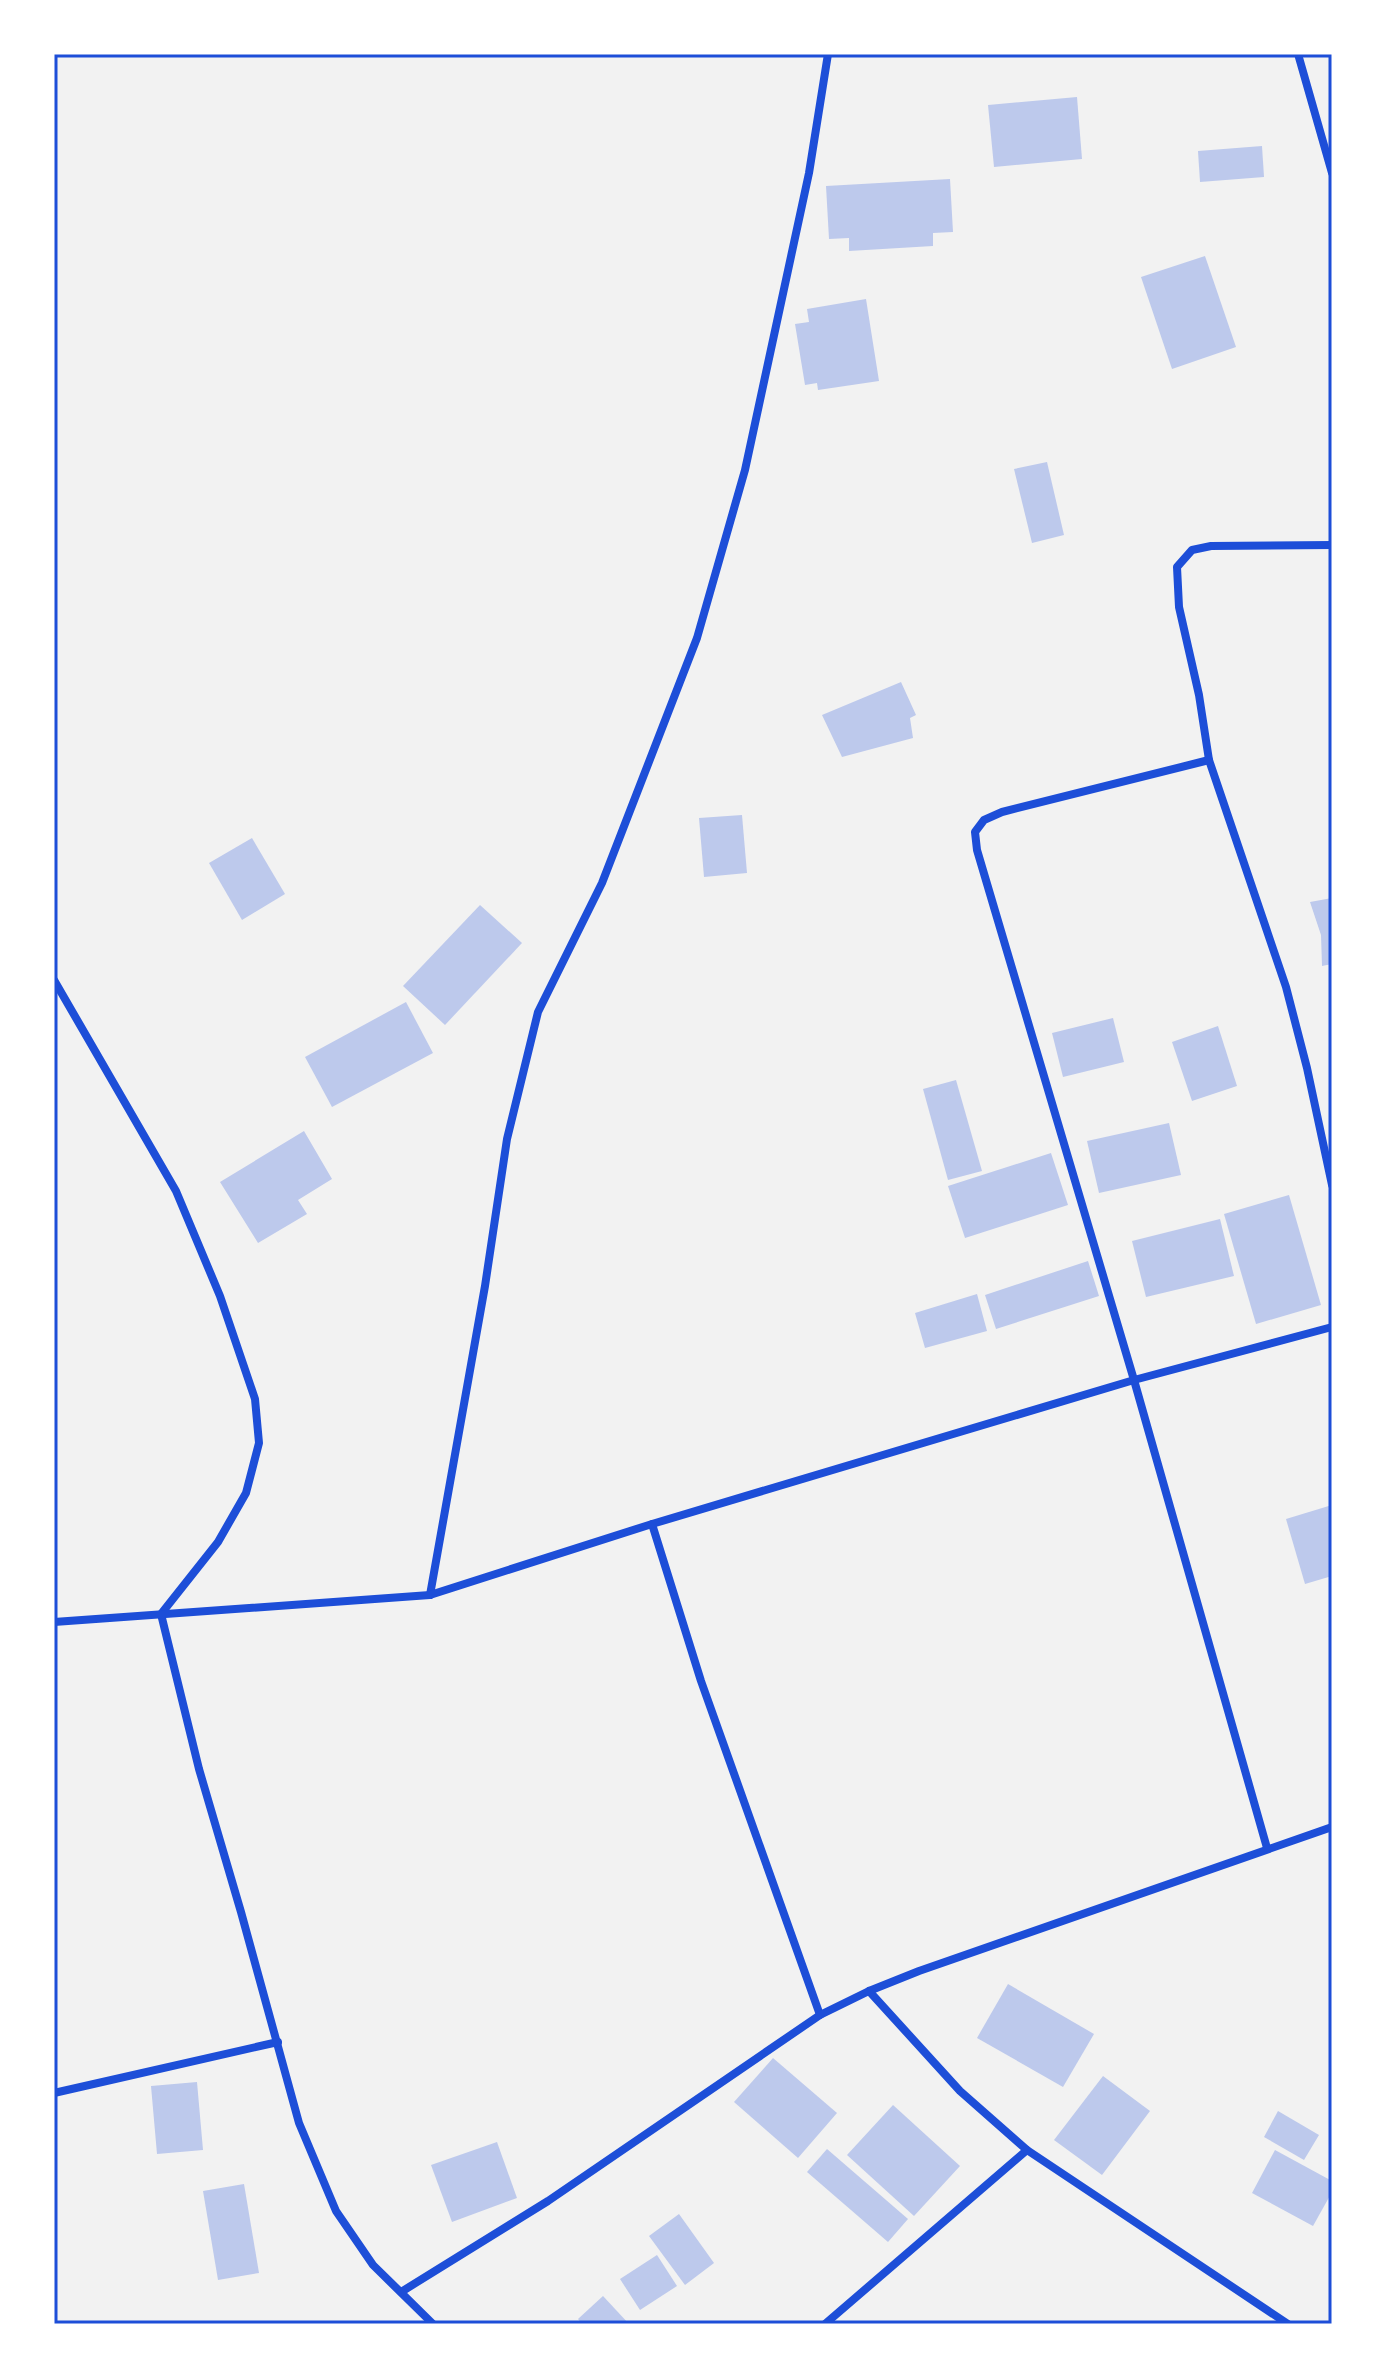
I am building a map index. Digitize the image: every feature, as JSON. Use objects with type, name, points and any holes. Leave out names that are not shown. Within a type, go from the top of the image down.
[{"type":"street","points":[[430,1595],[472,1361],[507,1139],[538,1012],[602,883],[697,638],[745,470],[809,173],[828,54]]},
{"type":"street","points":[[1298,54],[1332,173]]},
{"type":"street","points":[[1332,545],[1211,546],[1192,550],[1177,567],[1179,607],[1199,695],[1209,760],[1286,987],[1332,1185]]},
{"type":"street","points":[[1209,760],[1002,812],[984,820],[975,832],[977,850],[1134,1380],[1267,1848]]},
{"type":"street","points":[[54,980],[176,1191],[220,1296],[255,1399],[259,1443],[246,1493],[218,1542],[161,1614]]},
{"type":"street","points":[[54,1622],[430,1595],[652,1524],[1134,1380],[1332,1327]]},
{"type":"street","points":[[652,1524],[711,1711],[820,2015]]},
{"type":"street","points":[[161,1614],[199,1769],[299,2123],[336,2211],[373,2265],[433,2324]]},
{"type":"street","points":[[401,2292],[548,2201],[820,2015],[919,1971],[1332,1827]]},
{"type":"street","points":[[869,1991],[960,2091],[1027,2150],[1288,2324]]},
{"type":"street","points":[[54,2093],[278,2042]]},
{"type":"street","points":[[825,2324],[1027,2150]]},
{"type":"building","points":[[1077,97],[1082,159],[994,167],[988,105]]},
{"type":"building","points":[[1262,146],[1264,177],[1200,182],[1198,151]]},
{"type":"building","points":[[950,179],[953,232],[933,233],[933,246],[849,251],[849,238],[829,239],[826,186]]},
{"type":"building","points":[[1205,256],[1236,347],[1172,369],[1141,277]]},
{"type":"building","points":[[866,299],[879,381],[818,390],[817,383],[805,385],[795,324],[809,322],[807,309]]},
{"type":"building","points":[[1047,462],[1064,535],[1032,543],[1014,469]]},
{"type":"building","points":[[901,682],[916,715],[910,718],[913,738],[842,757],[822,715]]},
{"type":"building","points":[[742,815],[747,873],[704,877],[699,818]]},
{"type":"building","points":[[252,838],[285,894],[242,920],[209,863]]},
{"type":"building","points":[[1332,898],[1332,964],[1322,966],[1321,935],[1310,902]]},
{"type":"building","points":[[480,905],[522,943],[445,1025],[403,986]]},
{"type":"building","points":[[406,1002],[433,1053],[332,1107],[305,1057]]},
{"type":"building","points":[[1113,1018],[1124,1062],[1063,1077],[1052,1033]]},
{"type":"building","points":[[1218,1026],[1237,1086],[1192,1101],[1172,1042]]},
{"type":"building","points":[[956,1080],[982,1171],[948,1180],[923,1089]]},
{"type":"building","points":[[1169,1123],[1181,1175],[1099,1193],[1087,1141]]},
{"type":"building","points":[[304,1131],[332,1179],[298,1200],[307,1214],[258,1243],[220,1182]]},
{"type":"building","points":[[1051,1153],[1068,1205],[965,1238],[948,1186]]},
{"type":"building","points":[[1289,1195],[1321,1305],[1256,1324],[1224,1214]]},
{"type":"building","points":[[1220,1219],[1234,1276],[1146,1297],[1132,1241]]},
{"type":"building","points":[[1088,1261],[1099,1296],[996,1329],[985,1295]]},
{"type":"building","points":[[977,1294],[987,1331],[925,1348],[915,1313]]},
{"type":"building","points":[[1332,1505],[1332,1576],[1305,1584],[1286,1519]]},
{"type":"building","points":[[1008,1984],[1094,2034],[1063,2087],[977,2038]]},
{"type":"building","points":[[773,2058],[837,2113],[798,2158],[734,2102]]},
{"type":"building","points":[[1103,2076],[1150,2111],[1102,2175],[1054,2140]]},
{"type":"building","points":[[197,2082],[203,2150],[157,2154],[151,2086]]},
{"type":"building","points":[[893,2105],[960,2166],[914,2216],[847,2155]]},
{"type":"building","points":[[1278,2111],[1319,2135],[1304,2160],[1264,2137]]},
{"type":"building","points":[[497,2142],[517,2198],[452,2222],[431,2165]]},
{"type":"building","points":[[827,2149],[908,2219],[888,2242],[807,2172]]},
{"type":"building","points":[[1275,2150],[1332,2181],[1332,2192],[1313,2226],[1252,2193]]},
{"type":"building","points":[[244,2184],[259,2273],[218,2280],[203,2191]]},
{"type":"building","points":[[679,2214],[714,2263],[685,2285],[649,2236]]},
{"type":"building","points":[[657,2255],[677,2286],[640,2310],[620,2279]]},
{"type":"building","points":[[603,2296],[629,2324],[582,2324],[578,2319]]}]
